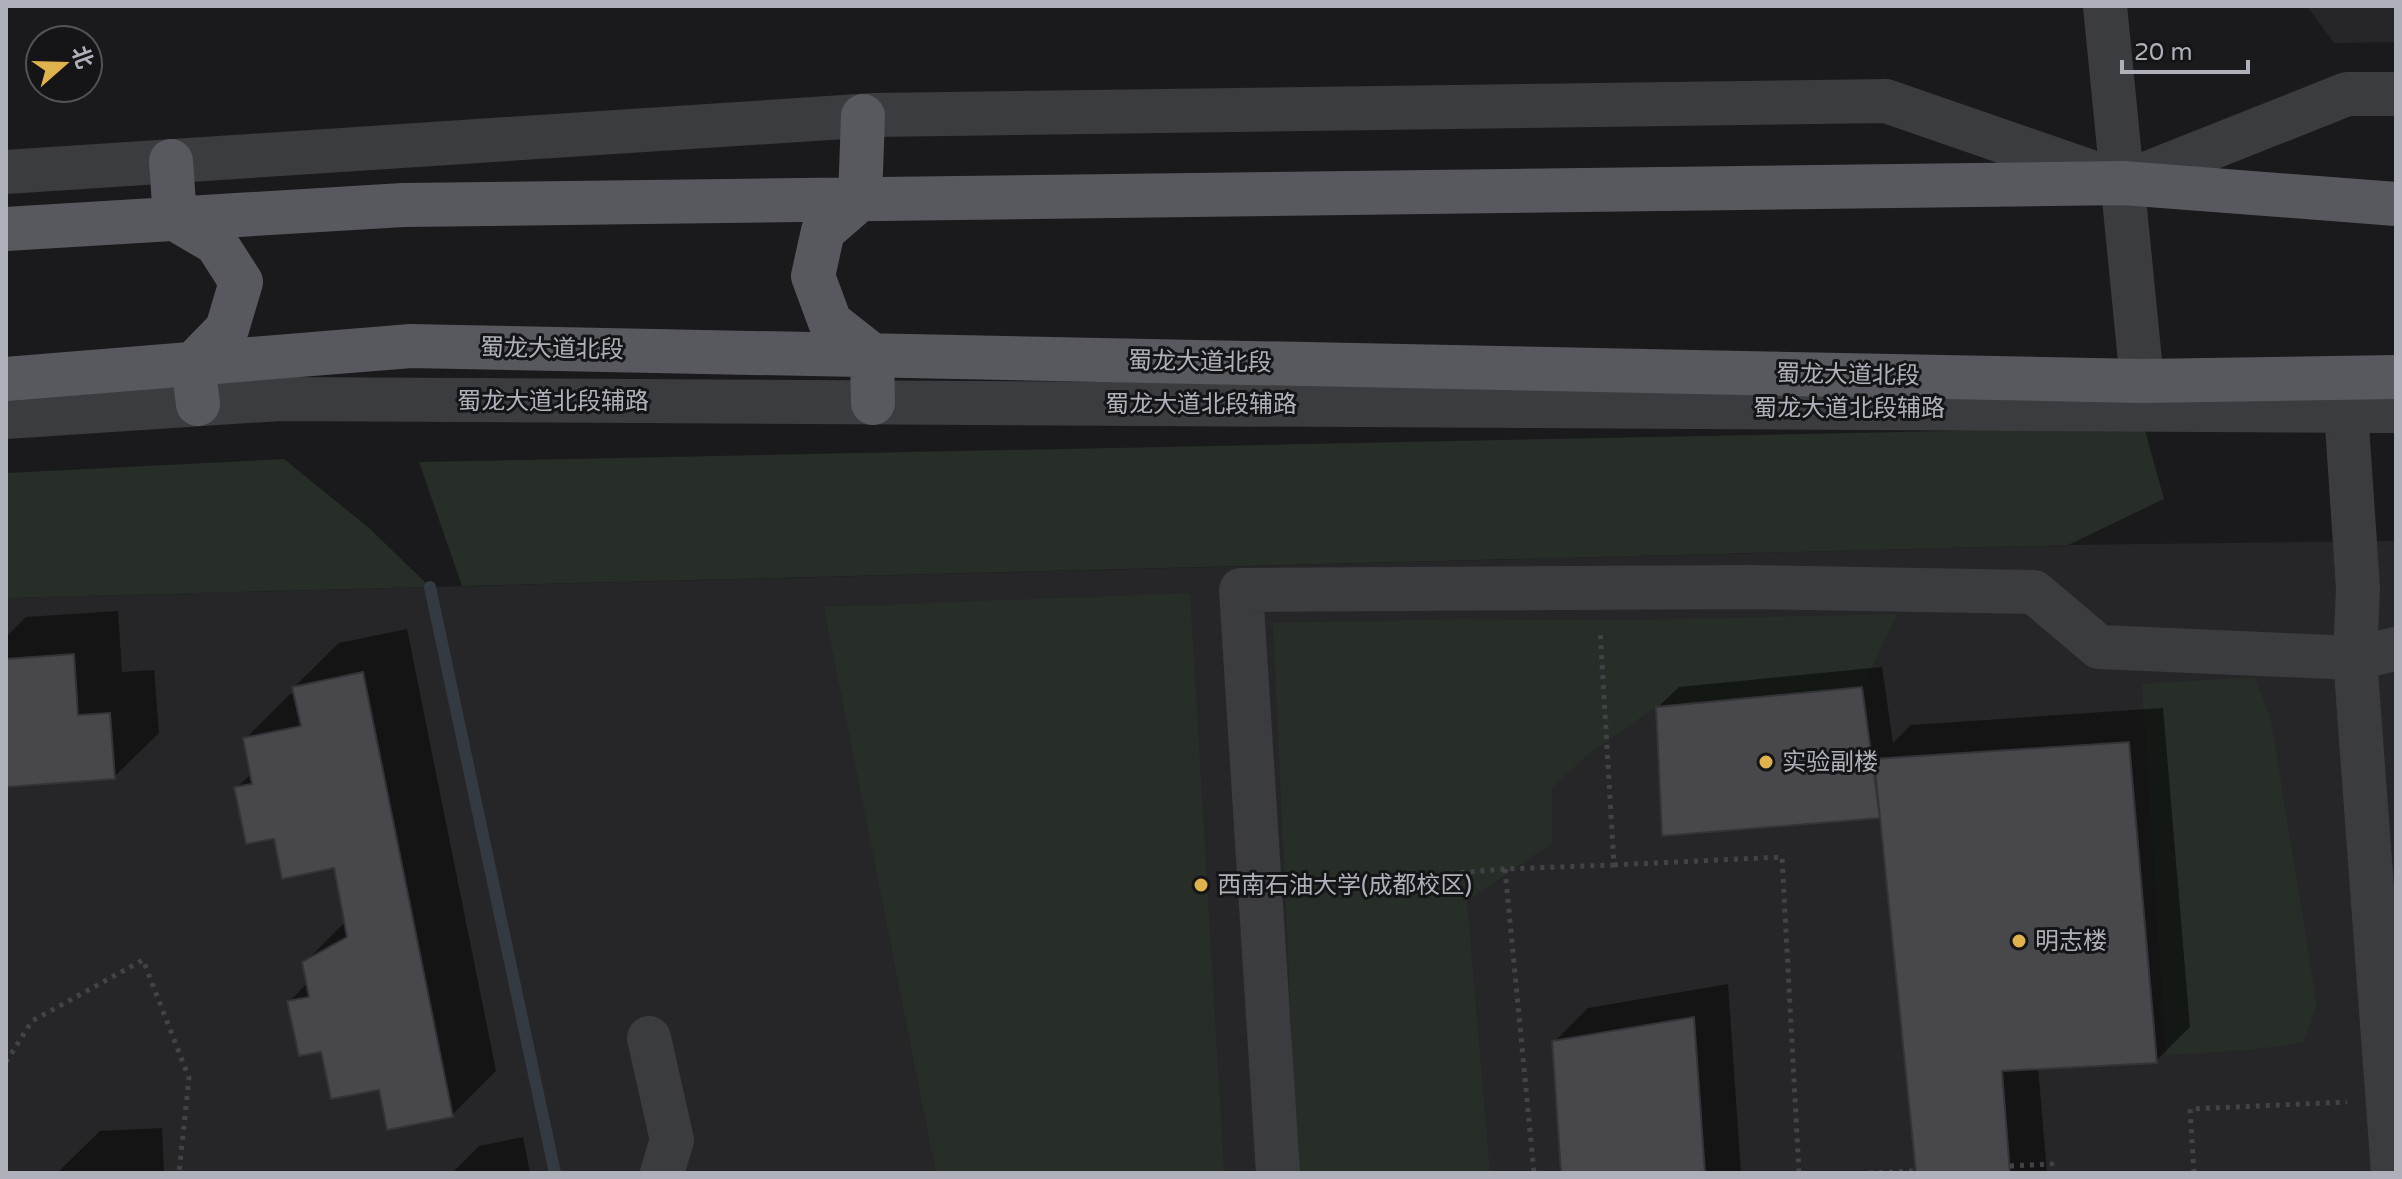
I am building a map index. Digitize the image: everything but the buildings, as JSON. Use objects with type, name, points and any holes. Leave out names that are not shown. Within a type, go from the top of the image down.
[{"type":"main road","points":[[863,116],[860,199],[823,231],[813,276],[830,322],[872,355],[873,403]]},
{"type":"main road","points":[[171,161],[175,219]]},
{"type":"main road","points":[[6,229],[403,205],[2123,183],[2396,204]]},
{"type":"main road","points":[[175,219],[216,243],[241,282],[227,329],[195,384]]},
{"type":"main road","name":"蜀龙大道北段","points":[[6,379],[195,384],[411,346],[2142,381],[2345,395],[2396,377]]},
{"type":"street","points":[[2105,6],[2142,381]]},
{"type":"street","points":[[6,172],[863,116],[1886,101],[2123,183],[2347,94],[2396,94]]},
{"type":"street","name":"蜀龙大道北段辅路","points":[[6,417],[195,384],[280,399],[873,403],[2345,395],[2396,411]]},
{"type":"street","points":[[2345,395],[2358,588],[2376,654],[2388,1100],[2393,1173]]},
{"type":"street","points":[[1278,1173],[1241,590],[1597,588],[2034,592],[2099,647],[2376,654]]},
{"type":"street","points":[[649,1038],[672,1140],[662,1173]]},
{"type":"path","points":[[1597,588],[1614,865]]},
{"type":"path","points":[[1260,888],[1505,869],[1782,857],[1799,1173]]},
{"type":"path","points":[[1505,869],[1534,1173]]},
{"type":"path","points":[[6,1062],[32,1021],[143,960],[189,1078],[179,1173]]},
{"type":"path","points":[[2194,1173],[2190,1109],[2388,1100]]},
{"type":"path","points":[[2010,1166],[2052,1164],[2053,1173]]},
{"type":"path","points":[[1869,1173],[1915,1171]]},
{"type":"shaded area","points":[[2307,6],[2396,6],[2396,42],[2334,43]]},
{"type":"shaded area","points":[[2144,427],[2164,499],[2068,545],[462,586],[419,462]]},
{"type":"shaded area","points":[[284,459],[369,528],[430,587],[6,598],[6,473]]},
{"type":"shaded area","name":"西南石油大学(成都校区)","points":[[2396,541],[2396,1173],[6,1173],[6,598],[2068,545]]},
{"type":"shaded area","points":[[1190,593],[1224,1173],[936,1173],[824,607]]},
{"type":"shaded area","points":[[1898,614],[1862,687],[1656,707],[1589,754],[1552,787],[1552,843],[1467,901],[1490,1173],[1298,1173],[1273,623]]},
{"type":"shaded area","points":[[2255,677],[2271,720],[2317,1006],[2303,1043],[2240,1051],[2166,1055],[2142,684]]},
{"type":"waterway","points":[[430,587],[555,1173]]},
{"type":"place","name":"实验副楼","points":[[1766,762]]},
{"type":"place","name":"西南石油大学(成都校区)","points":[[1201,885]]},
{"type":"place","name":"明志楼","points":[[2019,941]]}]
